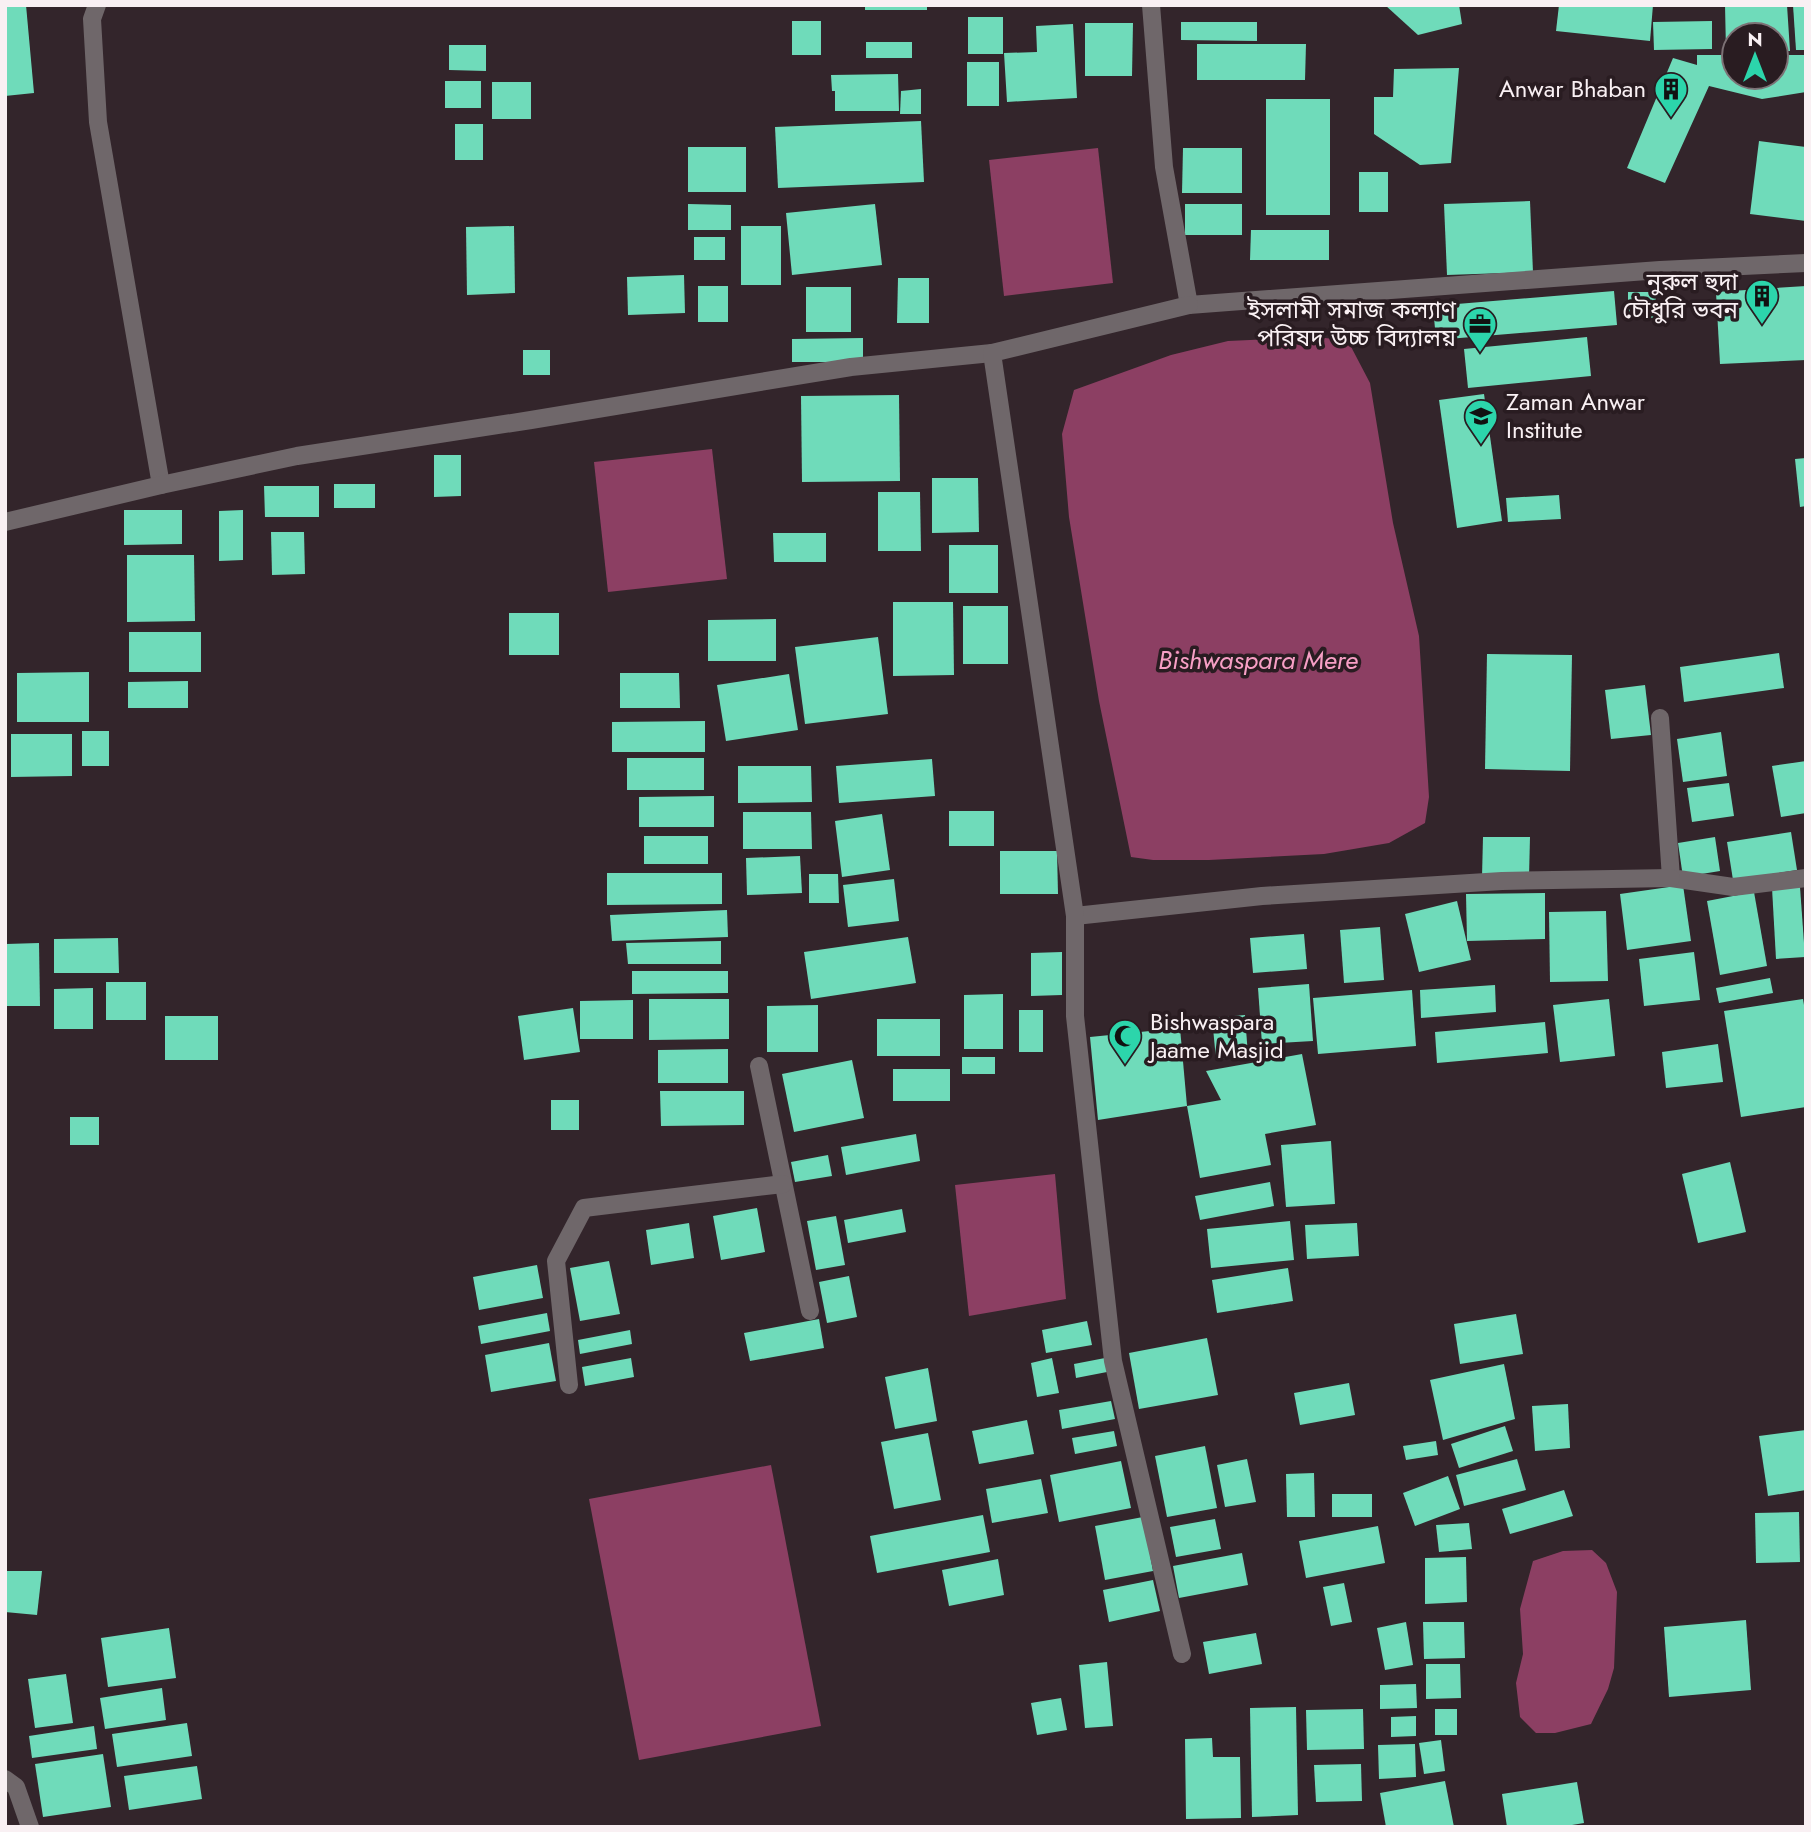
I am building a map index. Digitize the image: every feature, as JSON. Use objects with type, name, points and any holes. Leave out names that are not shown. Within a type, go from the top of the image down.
[{"type":"street","points":[[97,5],[92,19],[98,122],[161,485]]},
{"type":"street","points":[[1151,5],[1164,167],[1189,305]]},
{"type":"street","points":[[5,523],[161,485],[297,456],[851,367],[992,353],[1189,305],[1660,270],[1806,263]]},
{"type":"street","points":[[992,353],[1075,916],[1075,1016],[1113,1361],[1182,1654]]},
{"type":"street","points":[[1660,718],[1671,878]]},
{"type":"street","points":[[1075,916],[1262,896],[1502,881],[1671,878],[1733,887],[1806,878]]},
{"type":"street","points":[[759,1066],[810,1311]]},
{"type":"street","points":[[569,1385],[556,1261],[584,1208],[783,1184]]},
{"type":"street","points":[[5,1779],[16,1787],[30,1827]]},
{"type":"water","points":[[1098,148],[1113,283],[1004,296],[989,160]]},
{"type":"water","name":"Bishwaspara Mere","points":[[1318,337],[1348,341],[1370,383],[1393,523],[1419,636],[1429,797],[1425,823],[1389,843],[1324,854],[1209,860],[1153,860],[1131,857],[1099,701],[1069,517],[1062,434],[1074,390],[1171,355],[1228,341]]},
{"type":"water","points":[[712,449],[727,579],[608,592],[594,462]]},
{"type":"water","points":[[1055,1174],[1066,1299],[969,1316],[955,1185]]},
{"type":"water","points":[[771,1465],[821,1726],[639,1760],[589,1499]]},
{"type":"water","points":[[1592,1550],[1606,1563],[1617,1592],[1614,1668],[1608,1689],[1591,1724],[1555,1733],[1536,1733],[1520,1717],[1516,1683],[1523,1654],[1520,1609],[1533,1561],[1563,1551]]},
{"type":"building","points":[[5,5],[26,5],[34,93],[5,96]]},
{"type":"building","points":[[865,5],[927,5],[927,10],[865,10]]},
{"type":"building","points":[[1385,5],[1459,5],[1462,24],[1418,35]]},
{"type":"building","points":[[1559,5],[1653,5],[1650,41],[1556,31]]},
{"type":"building","points":[[1725,5],[1787,5],[1788,21],[1725,21]]},
{"type":"building","points":[[1793,5],[1806,5],[1806,50],[1796,50]]},
{"type":"building","points":[[968,17],[1003,17],[1003,54],[968,54]]},
{"type":"building","points":[[792,21],[821,21],[821,55],[792,55]]},
{"type":"building","points":[[1712,21],[1712,49],[1654,50],[1653,22]]},
{"type":"building","points":[[1181,22],[1257,22],[1257,41],[1181,40]]},
{"type":"building","points":[[1085,23],[1133,23],[1132,76],[1085,76]]},
{"type":"building","points":[[1073,24],[1077,98],[1007,102],[1004,53],[1037,52],[1036,26]]},
{"type":"building","points":[[866,42],[912,42],[912,58],[866,58]]},
{"type":"building","points":[[1197,44],[1306,44],[1305,80],[1197,80]]},
{"type":"building","points":[[449,45],[486,45],[486,71],[449,70]]},
{"type":"building","name":"Anwar Bhaban","points":[[1697,55],[1720,55],[1720,89],[1709,86],[1665,183],[1627,168],[1673,58],[1697,65]]},
{"type":"building","name":"Anwar Bhaban","points":[[1790,55],[1806,55],[1806,92],[1762,99],[1729,91],[1790,91]]},
{"type":"building","points":[[967,62],[999,62],[999,106],[967,106]]},
{"type":"building","points":[[1459,68],[1451,163],[1420,165],[1374,134],[1374,97],[1393,97],[1394,69]]},
{"type":"building","points":[[898,74],[899,111],[835,111],[835,91],[832,91],[831,75]]},
{"type":"building","points":[[445,81],[481,81],[481,108],[445,108]]},
{"type":"building","points":[[492,82],[531,82],[531,119],[492,119]]},
{"type":"building","points":[[921,89],[921,114],[900,114],[901,91]]},
{"type":"building","points":[[1266,99],[1330,99],[1330,215],[1266,215]]},
{"type":"building","points":[[921,121],[924,182],[778,188],[775,127]]},
{"type":"building","points":[[455,124],[483,124],[483,160],[455,160]]},
{"type":"building","points":[[1759,141],[1806,147],[1806,221],[1750,214]]},
{"type":"building","points":[[688,147],[746,147],[746,192],[688,192]]},
{"type":"building","points":[[1183,148],[1242,148],[1242,193],[1182,193]]},
{"type":"building","points":[[1359,172],[1388,172],[1388,212],[1359,212]]},
{"type":"building","points":[[1530,201],[1533,272],[1447,275],[1444,204]]},
{"type":"building","points":[[688,204],[731,205],[731,230],[688,230]]},
{"type":"building","points":[[875,204],[882,265],[792,275],[786,213]]},
{"type":"building","points":[[1185,204],[1242,204],[1242,235],[1185,235]]},
{"type":"building","points":[[514,226],[515,293],[467,295],[466,227]]},
{"type":"building","points":[[741,226],[781,226],[781,285],[741,285]]},
{"type":"building","points":[[1251,230],[1329,230],[1329,260],[1250,260]]},
{"type":"building","points":[[694,237],[725,237],[725,260],[694,260]]},
{"type":"building","points":[[684,275],[685,313],[628,315],[627,277]]},
{"type":"building","points":[[898,278],[929,278],[929,323],[897,323]]},
{"type":"building","points":[[698,286],[728,286],[728,322],[698,322]]},
{"type":"building","name":"নুরুল হুদা চৌধুরি ভবন","points":[[1806,286],[1806,360],[1720,364],[1716,292]]},
{"type":"building","points":[[806,287],[851,287],[851,332],[806,332]]},
{"type":"building","points":[[1614,291],[1617,325],[1436,340],[1433,306]]},
{"type":"building","points":[[1628,292],[1656,292],[1656,318],[1628,318]]},
{"type":"building","points":[[1587,337],[1591,376],[1468,388],[1464,349]]},
{"type":"building","points":[[863,338],[863,362],[792,362],[792,339]]},
{"type":"building","points":[[523,350],[550,350],[550,375],[523,375]]},
{"type":"building","points":[[1484,394],[1502,521],[1457,528],[1439,400]]},
{"type":"building","points":[[899,395],[900,481],[802,482],[801,396]]},
{"type":"building","points":[[434,455],[461,455],[461,496],[434,497]]},
{"type":"building","points":[[1806,458],[1806,506],[1800,507],[1795,459]]},
{"type":"building","points":[[932,478],[978,478],[979,532],[932,533]]},
{"type":"building","points":[[334,484],[375,484],[375,508],[334,508]]},
{"type":"building","points":[[264,486],[319,486],[319,517],[265,517]]},
{"type":"building","points":[[878,492],[920,492],[921,551],[878,551]]},
{"type":"building","points":[[1559,495],[1561,519],[1508,522],[1506,498]]},
{"type":"building","points":[[124,510],[182,510],[182,544],[124,545]]},
{"type":"building","points":[[243,510],[243,560],[219,561],[219,511]]},
{"type":"building","points":[[271,532],[304,532],[305,574],[272,575]]},
{"type":"building","points":[[773,533],[826,533],[826,562],[774,562]]},
{"type":"building","points":[[949,545],[998,545],[998,593],[949,593]]},
{"type":"building","points":[[127,555],[194,555],[195,621],[127,622]]},
{"type":"building","points":[[893,602],[953,602],[954,675],[893,676]]},
{"type":"building","points":[[963,606],[1008,606],[1008,664],[963,664]]},
{"type":"building","points":[[509,613],[559,613],[559,655],[509,655]]},
{"type":"building","points":[[776,619],[776,661],[708,661],[708,620]]},
{"type":"building","points":[[129,632],[201,632],[201,672],[129,672]]},
{"type":"building","points":[[878,637],[888,714],[805,724],[795,647]]},
{"type":"building","points":[[1779,653],[1784,688],[1684,702],[1680,667]]},
{"type":"building","points":[[1487,654],[1572,655],[1570,771],[1485,769]]},
{"type":"building","points":[[89,672],[89,722],[17,722],[17,673]]},
{"type":"building","points":[[620,673],[679,673],[680,708],[620,708]]},
{"type":"building","points":[[789,674],[798,730],[726,741],[717,685]]},
{"type":"building","points":[[188,681],[188,708],[128,708],[128,682]]},
{"type":"building","points":[[1645,685],[1651,735],[1611,739],[1605,690]]},
{"type":"building","points":[[705,721],[705,752],[612,752],[612,722]]},
{"type":"building","points":[[82,731],[109,731],[109,766],[82,766]]},
{"type":"building","points":[[1721,732],[1727,776],[1683,782],[1677,739]]},
{"type":"building","points":[[11,734],[72,734],[72,776],[11,777]]},
{"type":"building","points":[[627,758],[704,758],[704,790],[627,790]]},
{"type":"building","points":[[932,759],[935,796],[839,803],[836,766]]},
{"type":"building","points":[[1806,761],[1806,813],[1781,817],[1772,766]]},
{"type":"building","points":[[738,766],[811,766],[812,802],[738,803]]},
{"type":"building","points":[[1729,783],[1734,816],[1692,822],[1687,788]]},
{"type":"building","points":[[714,796],[714,827],[639,827],[639,797]]},
{"type":"building","points":[[949,811],[994,811],[994,846],[949,846]]},
{"type":"building","points":[[743,812],[811,812],[812,849],[743,849]]},
{"type":"building","points":[[882,814],[890,870],[842,877],[835,821]]},
{"type":"building","points":[[1791,832],[1797,870],[1733,880],[1727,842]]},
{"type":"building","points":[[644,836],[708,836],[708,864],[644,864]]},
{"type":"building","points":[[1483,837],[1530,837],[1529,877],[1482,877]]},
{"type":"building","points":[[1715,837],[1720,871],[1683,877],[1678,843]]},
{"type":"building","points":[[1000,851],[1057,851],[1058,894],[1000,894]]},
{"type":"building","points":[[800,856],[802,893],[747,895],[746,858]]},
{"type":"building","points":[[607,873],[722,873],[722,904],[607,905]]},
{"type":"building","points":[[809,874],[838,874],[839,903],[809,903]]},
{"type":"building","points":[[894,879],[899,921],[848,927],[843,885]]},
{"type":"building","points":[[1683,885],[1691,941],[1627,950],[1620,894]]},
{"type":"building","points":[[1800,887],[1805,957],[1776,959],[1772,888]]},
{"type":"building","points":[[1754,892],[1767,966],[1720,975],[1707,901]]},
{"type":"building","points":[[1545,893],[1545,939],[1467,941],[1466,894]]},
{"type":"building","points":[[1457,901],[1471,960],[1419,972],[1405,914]]},
{"type":"building","points":[[727,910],[728,937],[612,941],[610,915]]},
{"type":"building","points":[[1606,911],[1608,981],[1550,982],[1549,912]]},
{"type":"building","points":[[1380,927],[1384,980],[1344,983],[1340,930]]},
{"type":"building","points":[[1304,934],[1307,969],[1253,973],[1250,938]]},
{"type":"building","points":[[908,937],[916,983],[811,999],[804,952]]},
{"type":"building","points":[[118,938],[119,973],[54,973],[54,939]]},
{"type":"building","points":[[721,941],[721,964],[628,964],[626,943]]},
{"type":"building","points":[[39,943],[40,1006],[6,1006],[6,944]]},
{"type":"building","points":[[1062,952],[1062,995],[1031,996],[1031,953]]},
{"type":"building","points":[[1694,952],[1700,1000],[1644,1006],[1639,959]]},
{"type":"building","points":[[632,971],[728,971],[728,993],[632,994]]},
{"type":"building","points":[[1770,978],[1773,993],[1719,1003],[1716,988]]},
{"type":"building","points":[[106,982],[146,982],[146,1020],[106,1020]]},
{"type":"building","points":[[1309,984],[1313,1041],[1262,1044],[1258,988]]},
{"type":"building","points":[[1495,985],[1496,1012],[1421,1018],[1420,990]]},
{"type":"building","points":[[93,988],[93,1029],[54,1029],[54,989]]},
{"type":"building","points":[[1412,990],[1416,1046],[1318,1054],[1313,998]]},
{"type":"building","points":[[1003,994],[1003,1049],[964,1049],[964,995]]},
{"type":"building","points":[[649,999],[729,999],[729,1039],[649,1040]]},
{"type":"building","points":[[1609,999],[1615,1056],[1560,1062],[1553,1005]]},
{"type":"building","points":[[1803,999],[1806,1017],[1806,1107],[1741,1117],[1724,1011]]},
{"type":"building","points":[[633,1000],[633,1039],[580,1039],[580,1001]]},
{"type":"building","points":[[818,1005],[818,1052],[767,1052],[767,1006]]},
{"type":"building","points":[[573,1008],[580,1052],[524,1060],[518,1016]]},
{"type":"building","points":[[1019,1010],[1043,1010],[1043,1052],[1019,1052]]},
{"type":"building","points":[[1245,1015],[1248,1056],[1216,1059],[1212,1018]]},
{"type":"building","points":[[165,1016],[218,1016],[218,1060],[165,1060]]},
{"type":"building","points":[[877,1019],[940,1019],[940,1056],[877,1056]]},
{"type":"building","points":[[1545,1022],[1548,1053],[1437,1063],[1435,1032]]},
{"type":"building","points":[[1180,1028],[1187,1106],[1098,1120],[1090,1037]]},
{"type":"building","points":[[1718,1044],[1723,1082],[1666,1088],[1662,1052]]},
{"type":"building","points":[[728,1049],[728,1083],[658,1083],[658,1050]]},
{"type":"building","points":[[1302,1054],[1316,1125],[1265,1134],[1271,1165],[1200,1178],[1187,1106],[1221,1100],[1206,1071]]},
{"type":"building","points":[[962,1057],[995,1057],[995,1074],[962,1074]]},
{"type":"building","points":[[852,1060],[864,1118],[794,1132],[782,1074]]},
{"type":"building","points":[[893,1069],[950,1069],[950,1101],[893,1101]]},
{"type":"building","points":[[660,1091],[744,1091],[744,1125],[661,1126]]},
{"type":"building","points":[[551,1100],[579,1100],[579,1130],[551,1130]]},
{"type":"building","points":[[70,1117],[99,1117],[99,1145],[70,1145]]},
{"type":"building","points":[[916,1134],[920,1161],[846,1175],[841,1147]]},
{"type":"building","points":[[1331,1141],[1335,1204],[1286,1207],[1281,1145]]},
{"type":"building","points":[[828,1155],[832,1176],[795,1182],[791,1162]]},
{"type":"building","points":[[1730,1162],[1746,1232],[1698,1243],[1682,1174]]},
{"type":"building","points":[[1270,1182],[1274,1206],[1200,1220],[1195,1196]]},
{"type":"building","points":[[757,1208],[765,1252],[721,1260],[713,1216]]},
{"type":"building","points":[[902,1209],[906,1232],[848,1243],[844,1220]]},
{"type":"building","points":[[836,1216],[845,1265],[816,1270],[807,1221]]},
{"type":"building","points":[[1290,1221],[1294,1260],[1211,1268],[1207,1229]]},
{"type":"building","points":[[689,1223],[694,1258],[651,1265],[646,1230]]},
{"type":"building","points":[[1357,1223],[1359,1256],[1307,1259],[1305,1225]]},
{"type":"building","points":[[609,1261],[620,1314],[580,1321],[570,1268]]},
{"type":"building","points":[[537,1265],[543,1298],[479,1310],[473,1277]]},
{"type":"building","points":[[1288,1268],[1293,1301],[1217,1313],[1212,1280]]},
{"type":"building","points":[[849,1276],[857,1317],[827,1323],[819,1282]]},
{"type":"building","points":[[547,1313],[550,1331],[481,1344],[478,1326]]},
{"type":"building","points":[[1516,1314],[1523,1354],[1460,1364],[1454,1324]]},
{"type":"building","points":[[819,1319],[824,1348],[750,1361],[744,1333]]},
{"type":"building","points":[[1087,1321],[1092,1345],[1046,1353],[1042,1330]]},
{"type":"building","points":[[630,1330],[632,1344],[580,1354],[578,1340]]},
{"type":"building","points":[[1207,1338],[1218,1395],[1139,1409],[1129,1353]]},
{"type":"building","points":[[549,1343],[556,1381],[491,1392],[485,1355]]},
{"type":"building","points":[[631,1358],[634,1377],[585,1386],[582,1367]]},
{"type":"building","points":[[1052,1358],[1059,1393],[1037,1397],[1031,1363]]},
{"type":"building","points":[[1105,1358],[1107,1372],[1076,1378],[1074,1364]]},
{"type":"building","points":[[1504,1364],[1515,1419],[1443,1440],[1430,1380]]},
{"type":"building","points":[[928,1368],[937,1421],[895,1429],[885,1377]]},
{"type":"building","points":[[1349,1383],[1355,1415],[1300,1425],[1294,1393]]},
{"type":"building","points":[[1111,1401],[1115,1419],[1062,1429],[1059,1410]]},
{"type":"building","points":[[1568,1404],[1570,1448],[1535,1451],[1532,1406]]},
{"type":"building","points":[[1027,1420],[1034,1454],[979,1464],[972,1431]]},
{"type":"building","points":[[1505,1426],[1513,1451],[1459,1468],[1451,1444]]},
{"type":"building","points":[[1806,1430],[1806,1490],[1768,1496],[1759,1436]]},
{"type":"building","points":[[1114,1431],[1117,1446],[1075,1454],[1072,1438]]},
{"type":"building","points":[[928,1433],[941,1500],[894,1509],[881,1442]]},
{"type":"building","points":[[1436,1441],[1438,1455],[1406,1460],[1403,1446]]},
{"type":"building","points":[[1205,1446],[1217,1508],[1167,1517],[1155,1456]]},
{"type":"building","points":[[1247,1459],[1256,1502],[1225,1507],[1217,1465]]},
{"type":"building","points":[[1517,1459],[1526,1490],[1464,1506],[1456,1475]]},
{"type":"building","points":[[1121,1461],[1131,1508],[1059,1522],[1050,1475]]},
{"type":"building","points":[[1314,1473],[1315,1517],[1287,1517],[1286,1474]]},
{"type":"building","points":[[1448,1476],[1460,1509],[1415,1526],[1403,1493]]},
{"type":"building","points":[[1041,1479],[1048,1513],[992,1523],[986,1489]]},
{"type":"building","points":[[1564,1490],[1573,1516],[1510,1534],[1502,1509]]},
{"type":"building","points":[[1332,1494],[1372,1494],[1372,1517],[1332,1517]]},
{"type":"building","points":[[1799,1512],[1800,1562],[1756,1563],[1755,1513]]},
{"type":"building","points":[[983,1515],[990,1552],[877,1573],[870,1536]]},
{"type":"building","points":[[1143,1517],[1153,1571],[1105,1580],[1095,1526]]},
{"type":"building","points":[[1215,1519],[1221,1549],[1176,1557],[1170,1527]]},
{"type":"building","points":[[1469,1523],[1472,1549],[1439,1552],[1436,1525]]},
{"type":"building","points":[[1378,1526],[1385,1563],[1306,1578],[1299,1541]]},
{"type":"building","points":[[1242,1553],[1248,1585],[1179,1598],[1173,1566]]},
{"type":"building","points":[[1466,1557],[1467,1602],[1425,1604],[1425,1558]]},
{"type":"building","points":[[998,1559],[1004,1595],[949,1606],[942,1570]]},
{"type":"building","points":[[5,1571],[42,1571],[37,1615],[5,1612]]},
{"type":"building","points":[[1153,1580],[1160,1611],[1109,1622],[1103,1590]]},
{"type":"building","points":[[1344,1583],[1352,1622],[1331,1626],[1323,1587]]},
{"type":"building","points":[[1746,1620],[1751,1690],[1669,1697],[1664,1627]]},
{"type":"building","points":[[1406,1622],[1413,1665],[1385,1670],[1377,1628]]},
{"type":"building","points":[[1423,1622],[1464,1622],[1465,1658],[1424,1659]]},
{"type":"building","points":[[169,1628],[176,1678],[108,1687],[101,1638]]},
{"type":"building","points":[[1256,1633],[1262,1664],[1209,1674],[1203,1642]]},
{"type":"building","points":[[1107,1662],[1113,1726],[1085,1728],[1079,1665]]},
{"type":"building","points":[[1426,1664],[1460,1664],[1461,1698],[1426,1699]]},
{"type":"building","points":[[66,1674],[73,1723],[35,1728],[28,1679]]},
{"type":"building","points":[[1416,1684],[1417,1708],[1380,1709],[1380,1685]]},
{"type":"building","points":[[162,1688],[166,1720],[105,1729],[100,1698]]},
{"type":"building","points":[[1061,1698],[1067,1730],[1037,1735],[1031,1703]]},
{"type":"building","points":[[1296,1707],[1298,1815],[1252,1817],[1250,1708]]},
{"type":"building","points":[[1363,1709],[1364,1749],[1307,1750],[1306,1710]]},
{"type":"building","points":[[1435,1709],[1457,1709],[1457,1735],[1435,1735]]},
{"type":"building","points":[[1416,1716],[1416,1736],[1391,1737],[1391,1717]]},
{"type":"building","points":[[187,1723],[192,1756],[117,1767],[112,1734]]},
{"type":"building","points":[[94,1726],[97,1749],[32,1758],[29,1736]]},
{"type":"building","points":[[1212,1738],[1213,1757],[1240,1757],[1241,1818],[1186,1819],[1185,1739]]},
{"type":"building","points":[[1441,1740],[1445,1771],[1424,1774],[1419,1743]]},
{"type":"building","points":[[1415,1744],[1416,1777],[1379,1779],[1378,1745]]},
{"type":"building","points":[[103,1754],[111,1807],[43,1817],[35,1764]]},
{"type":"building","points":[[1361,1764],[1362,1801],[1316,1802],[1314,1765]]},
{"type":"building","points":[[197,1766],[202,1799],[129,1810],[124,1776]]},
{"type":"building","points":[[1445,1781],[1454,1827],[1386,1827],[1380,1793]]},
{"type":"building","points":[[1577,1782],[1584,1823],[1560,1827],[1507,1827],[1502,1794]]},
{"type":"place","name":"Anwar Bhaban","points":[[1671,119]]},
{"type":"place","name":"নুরুল হুদা চৌধুরি ভবন","points":[[1762,326]]},
{"type":"place","name":"ইসলামী সমাজ কল্যাণ পরিষদ উচ্চ বিদ্যালয়","points":[[1480,354]]},
{"type":"place","name":"Zaman Anwar Institute","points":[[1481,446]]},
{"type":"place","name":"Bishwaspara Jaame Masjid","points":[[1125,1066]]}]
